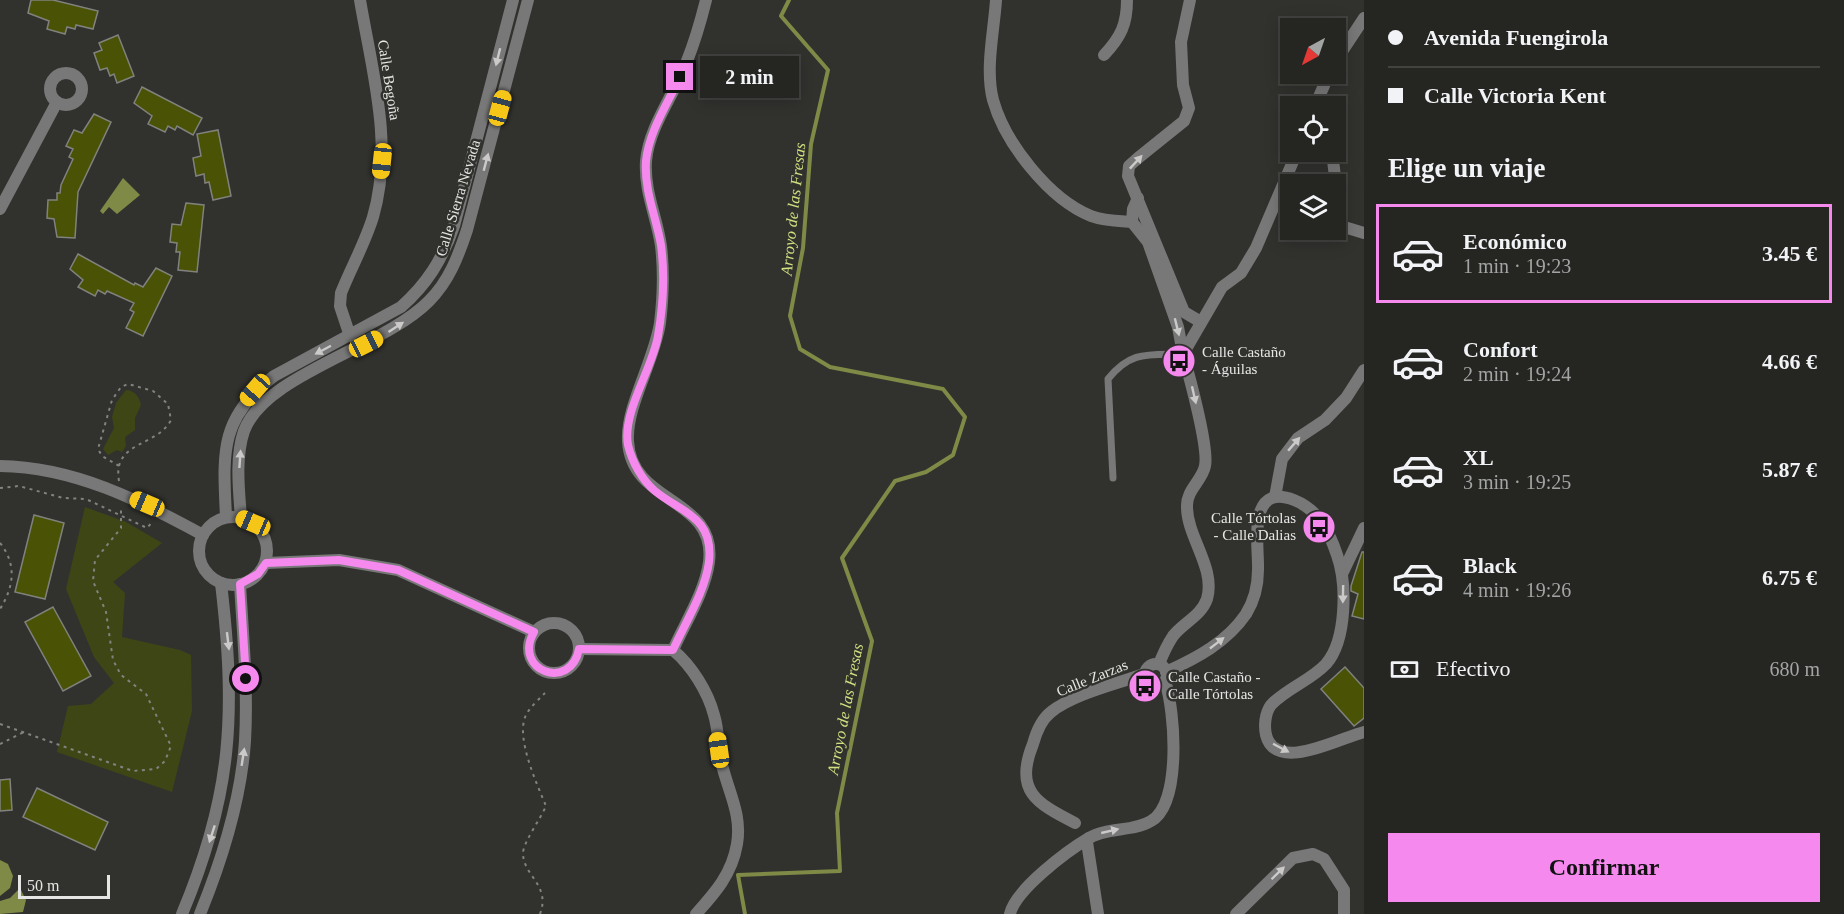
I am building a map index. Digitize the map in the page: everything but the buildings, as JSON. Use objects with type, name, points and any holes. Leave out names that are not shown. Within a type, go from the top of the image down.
[{"type":"street","name":"Calle Begoña","points":[[350,336],[340,306],[341,293],[373,217],[382,161],[380,119],[360,0]]},
{"type":"street","name":"Calle Sierra Nevada","points":[[226,517],[226,443],[240,408],[255,390],[274,376],[401,307],[418,291],[445,252],[454,226],[513,0]]},
{"type":"street","name":"Calle Sierra Nevada","points":[[241,518],[239,466],[244,431],[264,401],[281,388],[402,324],[429,301],[446,280],[458,259],[528,0]]},
{"type":"street","points":[[673,650],[704,581],[709,562],[706,533],[698,520],[686,509],[656,492],[644,479],[634,462],[628,443],[628,426],[651,363],[662,308],[661,246],[649,201],[646,159],[651,139],[687,61],[706,0]]},
{"type":"street","points":[[996,0],[990,69],[993,100],[1011,143],[1031,170],[1073,206],[1090,216],[1104,220],[1132,222]]},
{"type":"street","points":[[1104,55],[1121,35],[1127,20],[1127,0]]},
{"type":"street","points":[[1190,0],[1181,42],[1183,85],[1189,108],[1184,121],[1130,166],[1128,176],[1184,312],[1201,322]]},
{"type":"street","points":[[1346,45],[1364,18]]},
{"type":"street","points":[[1319,96],[1324,84]]},
{"type":"street","points":[[1323,87],[1324,96]]},
{"type":"street","points":[[0,210],[57,102]]},
{"type":"street","points":[[1183,354],[1222,287],[1241,273],[1256,248],[1293,162]]},
{"type":"street","points":[[1333,162],[1341,226],[1364,233]]},
{"type":"street","points":[[1010,914],[1012,903],[1043,873],[1089,838],[1148,824],[1158,818],[1164,809],[1168,798],[1174,731],[1171,697],[1164,672],[1151,665],[1144,674],[1146,681],[1152,686],[1159,686],[1164,672],[1175,634],[1200,611],[1206,600],[1208,589],[1204,564],[1186,507],[1188,494],[1205,466],[1205,452],[1178,327],[1148,242],[1132,222],[1133,209],[1138,198]]},
{"type":"street","points":[[1275,497],[1282,459],[1298,438],[1325,420],[1346,398],[1364,370]]},
{"type":"street","points":[[0,466],[69,476],[120,493],[147,504],[203,536]]},
{"type":"street","points":[[1164,672],[1210,649],[1230,633],[1247,613],[1255,594],[1258,571],[1256,520],[1264,504],[1275,497],[1293,500],[1314,512],[1326,526],[1343,572],[1342,614],[1334,651],[1326,664],[1287,691],[1270,707],[1264,725],[1267,739],[1279,749],[1292,754],[1328,746],[1364,732]]},
{"type":"street","points":[[226,517],[241,518],[255,524],[265,537],[268,549],[266,563],[258,574],[240,584],[221,583],[211,577],[202,566],[198,552],[203,536],[217,520],[226,517]]},
{"type":"street","points":[[1343,572],[1364,528]]},
{"type":"street","points":[[266,563],[339,560],[398,570],[534,632]]},
{"type":"street","points":[[182,914],[214,828],[229,742],[230,658],[221,583]]},
{"type":"street","points":[[200,914],[229,830],[245,743],[246,702],[240,584]]},
{"type":"street","points":[[547,623],[562,624],[575,633],[579,649],[575,663],[570,668],[556,673],[536,666],[528,646],[534,632],[547,623]]},
{"type":"street","points":[[579,649],[673,650],[693,673],[714,715],[722,765],[739,828],[730,869],[722,885],[696,914]]},
{"type":"street","name":"Calle Zarzas","points":[[1075,823],[1042,806],[1030,794],[1025,777],[1029,754],[1036,734],[1049,714],[1064,704],[1144,674]]},
{"type":"street","points":[[1089,838],[1098,914]]},
{"type":"street","points":[[1236,914],[1293,858],[1312,854],[1324,859],[1344,890],[1344,914]]},
{"type":"lane","points":[[1113,478],[1108,379],[1120,363],[1143,355],[1183,354]]},
{"type":"path","points":[[0,724],[134,771],[156,769],[170,752],[169,736],[146,694],[121,675],[113,660],[106,612],[93,581],[95,560],[121,528],[119,466],[127,451],[137,443],[161,433],[171,420],[168,404],[153,391],[128,384],[121,387],[112,400],[98,449],[102,456],[119,466]]},
{"type":"path","points":[[0,488],[19,486],[63,498],[86,499],[147,528],[156,516]]},
{"type":"path","points":[[0,543],[11,562],[13,578],[0,609]]},
{"type":"path","points":[[540,914],[542,890],[524,861],[523,849],[540,822],[546,806],[533,775],[522,733],[526,715],[545,693]]},
{"type":"path","points":[[0,744],[24,732]]},
{"type":"shaded area","points":[[123,178],[140,195],[117,214],[109,207],[103,214],[100,211]]},
{"type":"shaded area","points":[[126,390],[136,395],[141,405],[135,418],[135,430],[125,437],[126,446],[122,452],[117,450],[108,455],[103,449],[114,428],[112,417],[116,403]]},
{"type":"shaded area","points":[[85,507],[126,522],[162,543],[113,582],[125,593],[122,637],[180,650],[191,655],[192,711],[172,792],[57,752],[68,706],[91,704],[114,683],[94,657],[66,589]]},
{"type":"shaded area","points":[[0,860],[8,864],[13,876],[10,888],[0,896]]},
{"type":"shaded area","points":[[20,888],[26,900],[23,912],[0,914],[0,901],[10,898]]},
{"type":"waterway","name":"Arroyo de las Fresas","points":[[745,914],[738,875],[840,871],[837,813],[872,641],[842,558],[895,481],[926,472],[953,455],[965,417],[943,389],[830,367],[800,349],[790,316],[803,248],[811,144],[828,70],[781,16],[789,0]]},
{"type":"place","name":"Calle Castaño - Águilas","points":[[1179,361]]},
{"type":"place","name":"Calle Tórtolas - Calle Dalias","points":[[1319,527]]},
{"type":"place","name":"Calle Castaño - Calle Tórtolas","points":[[1145,686]]},
{"type":"route","points":[[246,679],[240,584],[252,580],[266,563],[339,560],[398,570],[534,632],[528,646],[531,660],[536,666],[549,673],[563,672],[570,668],[575,663],[579,649],[657,648],[673,650],[704,581],[709,562],[706,533],[698,520],[686,509],[656,492],[644,479],[634,462],[628,443],[628,426],[633,407],[651,363],[658,338],[662,308],[661,246],[649,201],[646,159],[651,139],[680,77]]}]
